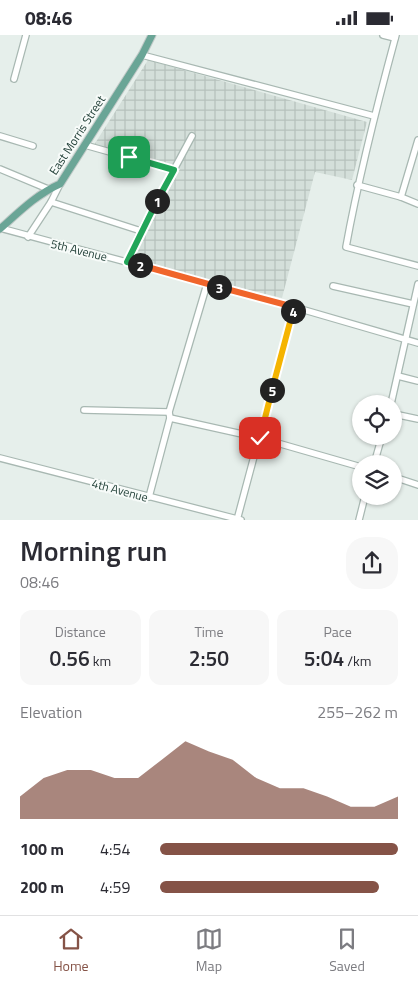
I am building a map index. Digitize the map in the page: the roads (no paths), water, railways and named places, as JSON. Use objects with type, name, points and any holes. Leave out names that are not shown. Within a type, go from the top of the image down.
[{"type":"main road","name":"East Morris Street","points":[[0,228],[48,189],[60,184],[142,55],[152,35]]},
{"type":"street","points":[[14,79],[26,35]]},
{"type":"street","points":[[383,35],[396,37],[357,185],[346,247],[418,267]]},
{"type":"street","points":[[142,55],[374,116]]},
{"type":"street","points":[[127,262],[141,231],[192,135]]},
{"type":"street","points":[[0,136],[33,146]]},
{"type":"street","points":[[401,197],[418,140]]},
{"type":"street","points":[[85,145],[174,170]]},
{"type":"street","points":[[0,169],[48,189]]},
{"type":"street","points":[[28,237],[51,202],[60,184]]},
{"type":"street","points":[[357,185],[401,197],[418,204]]},
{"type":"street","points":[[51,202],[141,231]]},
{"type":"street","name":"5th Avenue","points":[[0,228],[294,307],[418,343]]},
{"type":"street","points":[[393,395],[418,283]]},
{"type":"street","points":[[149,497],[169,415],[207,284]]},
{"type":"street","points":[[333,286],[414,304]]},
{"type":"street","points":[[239,520],[294,307]]},
{"type":"street","points":[[398,376],[418,381]]},
{"type":"street","points":[[84,409],[169,415],[260,438],[352,464]]},
{"type":"street","points":[[402,415],[418,419]]},
{"type":"street","name":"4th Avenue","points":[[0,458],[239,520]]},
{"type":"street","points":[[402,480],[418,485]]},
{"type":"street","points":[[359,520],[363,505]]}]
